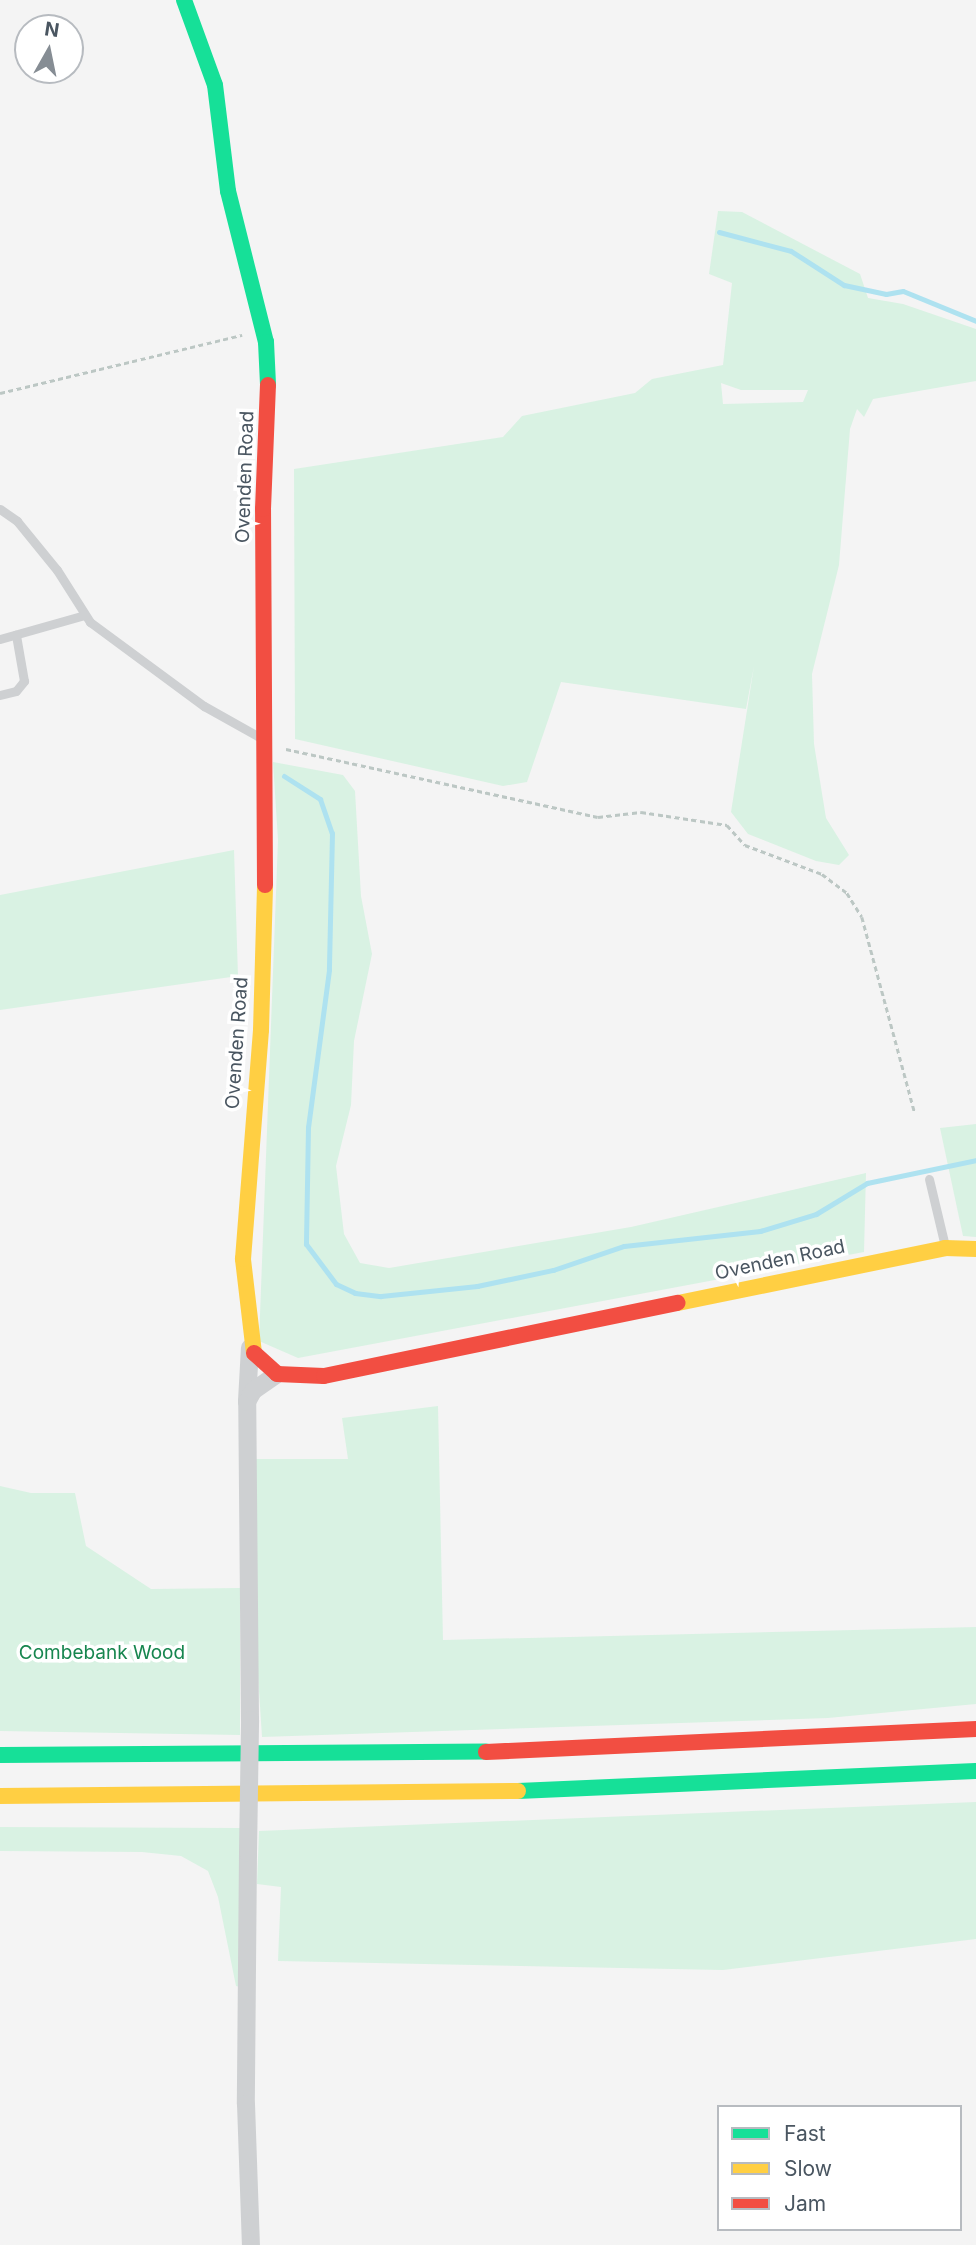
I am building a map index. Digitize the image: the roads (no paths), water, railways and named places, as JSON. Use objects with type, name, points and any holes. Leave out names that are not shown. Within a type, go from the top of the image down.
[{"type":"main road","name":"Ovenden Road","points":[[184,0],[215,85],[228,191],[266,342],[269,404],[263,509],[262,741],[265,882],[261,1030],[243,1259],[250,1348]]},
{"type":"main road","name":"Ovenden Road","points":[[277,1374],[324,1376],[945,1248],[976,1249]]},
{"type":"main road","points":[[250,1348],[262,1365],[277,1374]]},
{"type":"main road","points":[[0,1755],[548,1751],[976,1729]]},
{"type":"main road","points":[[0,1796],[406,1795],[976,1771]]},
{"type":"street","points":[[250,1348],[247,1402],[250,1720],[246,2104],[251,2245]]},
{"type":"street","points":[[247,1402],[253,1391],[277,1374]]},
{"type":"lane","points":[[0,509],[17,521],[57,570],[85,615],[204,706],[262,741]]},
{"type":"lane","points":[[0,639],[85,615]]},
{"type":"lane","points":[[0,695],[16,691],[24,681],[16,635]]},
{"type":"lane","points":[[929,1179],[945,1248]]},
{"type":"waterway","points":[[719,232],[791,251],[844,285],[886,294],[903,291],[976,321]]},
{"type":"waterway","points":[[284,776],[320,799],[332,833],[329,970],[308,1127],[306,1244],[336,1284],[355,1293],[381,1296],[477,1286],[553,1270],[624,1246],[760,1231],[816,1214],[867,1183],[976,1160]]},
{"type":"park label","name":"Combebank Wood","points":[[102,1653]]}]
